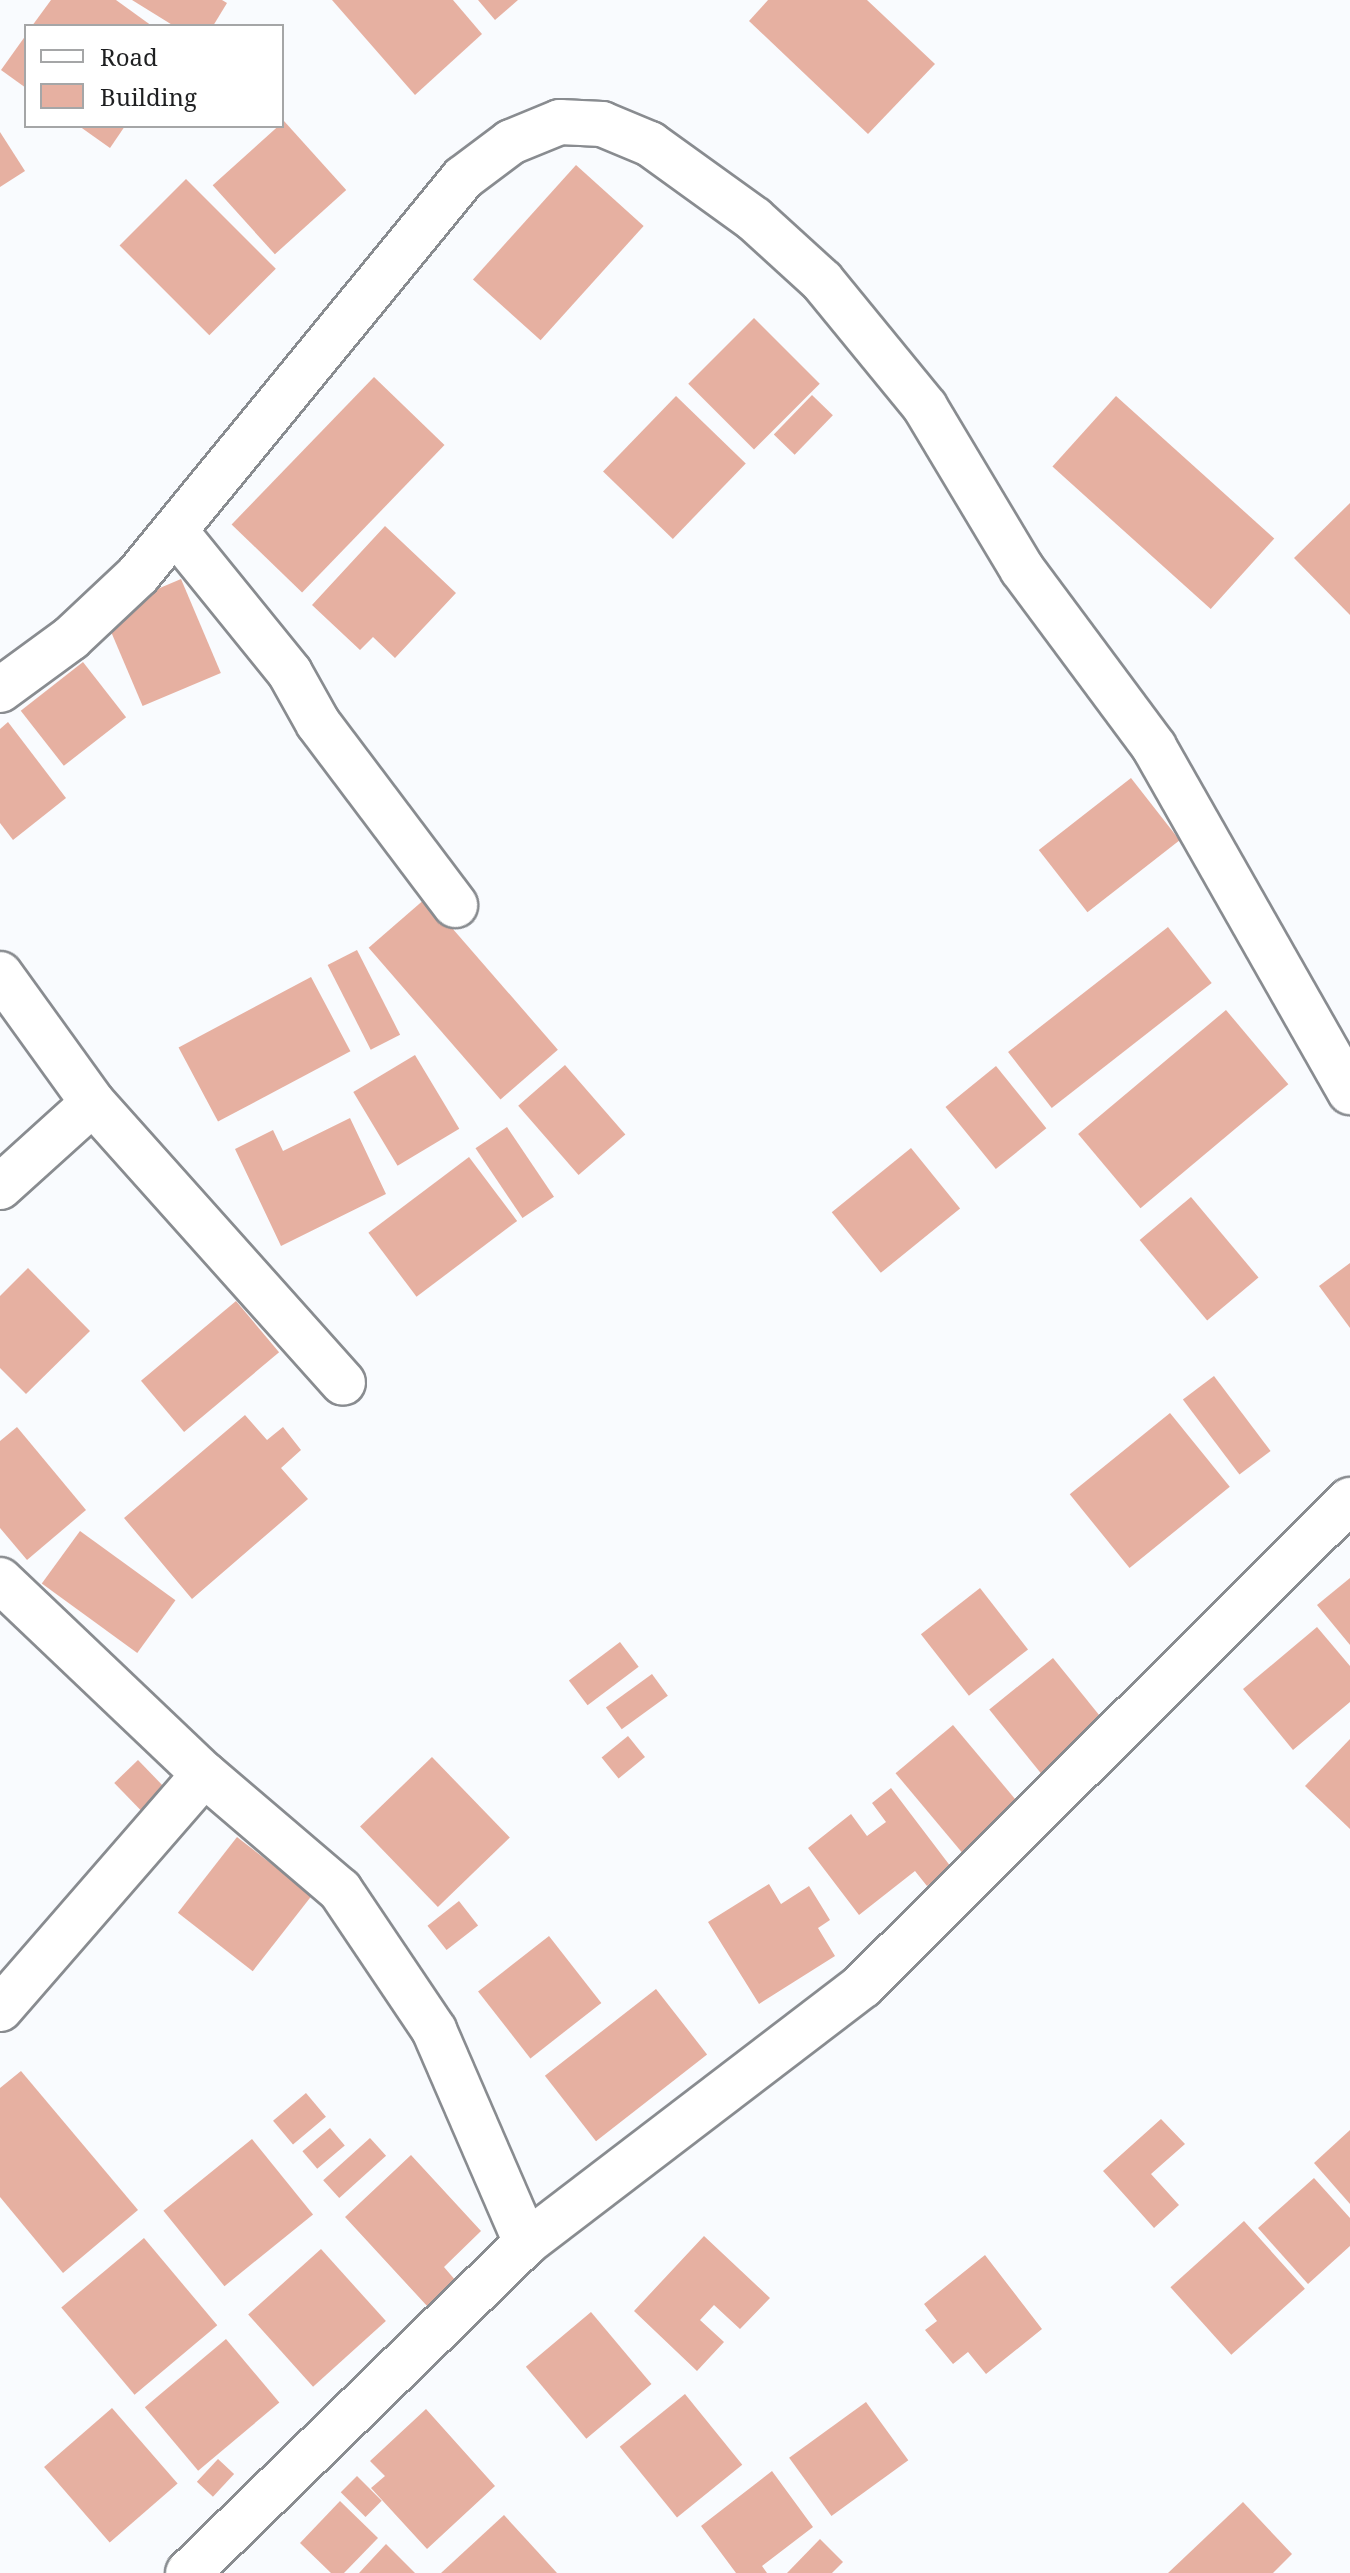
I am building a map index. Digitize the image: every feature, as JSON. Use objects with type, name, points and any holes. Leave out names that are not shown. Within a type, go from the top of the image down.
[{"type":"street","points":[[0,690],[71,638],[176,532],[463,178],[511,142],[560,122],[602,124],[650,144],[754,219],[822,281],[925,407],[1022,569],[1154,747],[1350,1092]]},
{"type":"street","points":[[176,532],[290,673],[318,723],[455,905]]},
{"type":"street","points":[[0,974],[93,1103],[343,1383]]},
{"type":"street","points":[[0,1187],[93,1103]]},
{"type":"street","points":[[188,2573],[526,2243],[862,1986],[1350,1500]]},
{"type":"street","points":[[0,1580],[204,1774],[340,1890],[434,2030],[526,2243]]},
{"type":"street","points":[[0,2009],[204,1774]]},
{"type":"building","points":[[51,0],[116,0],[149,24],[33,24]]},
{"type":"building","points":[[132,0],[222,0],[227,3],[214,24],[171,24]]},
{"type":"building","points":[[332,0],[453,0],[482,34],[415,95]]},
{"type":"building","points":[[478,0],[518,0],[495,20]]},
{"type":"building","points":[[768,0],[867,0],[935,64],[868,134],[749,21]]},
{"type":"building","points":[[24,38],[24,87],[1,70]]},
{"type":"building","points":[[284,121],[346,190],[275,254],[213,185],[276,128],[284,128]]},
{"type":"building","points":[[82,128],[124,128],[110,148]]},
{"type":"building","points":[[0,132],[25,171],[0,187]]},
{"type":"building","points":[[576,165],[644,226],[541,340],[473,279]]},
{"type":"building","points":[[186,179],[276,269],[209,335],[120,245]]},
{"type":"building","points":[[754,318],[820,384],[754,450],[688,384]]},
{"type":"building","points":[[374,377],[444,445],[302,593],[232,524]]},
{"type":"building","points":[[812,395],[833,415],[795,455],[774,435]]},
{"type":"building","points":[[676,396],[746,463],[673,539],[603,472]]},
{"type":"building","points":[[1116,396],[1274,539],[1211,609],[1052,467]]},
{"type":"building","points":[[1350,503],[1350,615],[1294,558]]},
{"type":"building","points":[[385,526],[456,593],[395,658],[373,637],[360,650],[312,605]]},
{"type":"building","points":[[181,579],[221,673],[143,706],[103,612]]},
{"type":"building","points":[[83,662],[126,717],[64,766],[21,711]]},
{"type":"building","points":[[8,722],[66,798],[13,840],[0,823],[0,729]]},
{"type":"building","points":[[1131,778],[1180,840],[1087,912],[1039,850]]},
{"type":"building","points":[[426,898],[558,1050],[501,1100],[369,948]]},
{"type":"building","points":[[1168,927],[1212,983],[1052,1108],[1008,1052]]},
{"type":"building","points":[[357,950],[400,1035],[371,1050],[328,965]]},
{"type":"building","points":[[311,977],[350,1051],[218,1122],[179,1047]]},
{"type":"building","points":[[1226,1010],[1288,1084],[1141,1208],[1078,1134]]},
{"type":"building","points":[[415,1055],[459,1129],[398,1166],[353,1092]]},
{"type":"building","points":[[565,1065],[625,1134],[579,1175],[518,1106]]},
{"type":"building","points":[[996,1066],[1046,1128],[996,1169],[945,1107]]},
{"type":"building","points":[[350,1118],[386,1194],[281,1246],[235,1149],[273,1130],[283,1151]]},
{"type":"building","points":[[507,1127],[554,1197],[522,1218],[475,1148]]},
{"type":"building","points":[[911,1148],[960,1209],[881,1273],[832,1212]]},
{"type":"building","points":[[469,1157],[517,1221],[417,1297],[368,1233]]},
{"type":"building","points":[[1191,1197],[1258,1277],[1207,1321],[1140,1240]]},
{"type":"building","points":[[1350,1263],[1350,1328],[1319,1286]]},
{"type":"building","points":[[28,1268],[90,1331],[26,1394],[0,1368],[0,1296]]},
{"type":"building","points":[[236,1301],[279,1352],[184,1432],[141,1381]]},
{"type":"building","points":[[1214,1376],[1271,1451],[1239,1475],[1183,1399]]},
{"type":"building","points":[[1170,1413],[1230,1487],[1130,1568],[1070,1494]]},
{"type":"building","points":[[245,1415],[267,1440],[283,1427],[301,1450],[281,1468],[308,1499],[192,1599],[124,1518]]},
{"type":"building","points":[[17,1427],[86,1510],[27,1560],[0,1528],[0,1441]]},
{"type":"building","points":[[80,1531],[175,1600],[137,1653],[42,1584]]},
{"type":"building","points":[[1350,1578],[1350,1645],[1317,1605]]},
{"type":"building","points":[[980,1588],[1028,1649],[969,1696],[921,1634]]},
{"type":"building","points":[[1317,1627],[1350,1666],[1350,1702],[1293,1750],[1243,1689]]},
{"type":"building","points":[[620,1642],[639,1667],[588,1705],[569,1681]]},
{"type":"building","points":[[1053,1658],[1110,1728],[1046,1780],[989,1710]]},
{"type":"building","points":[[652,1674],[668,1696],[622,1729],[606,1708]]},
{"type":"building","points":[[953,1725],[1020,1805],[963,1854],[896,1773]]},
{"type":"building","points":[[628,1736],[645,1757],[619,1778],[602,1757]]},
{"type":"building","points":[[1350,1739],[1350,1829],[1305,1786]]},
{"type":"building","points":[[432,1757],[510,1838],[438,1907],[360,1826]]},
{"type":"building","points":[[138,1760],[168,1791],[144,1814],[114,1783]]},
{"type":"building","points":[[891,1788],[951,1867],[927,1886],[915,1871],[859,1915],[808,1848],[851,1814],[867,1836],[886,1822],[872,1803]]},
{"type":"building","points":[[237,1837],[312,1895],[253,1971],[178,1913]]},
{"type":"building","points":[[769,1884],[781,1904],[809,1886],[830,1920],[818,1928],[835,1956],[759,2004],[708,1922]]},
{"type":"building","points":[[459,1901],[478,1925],[447,1950],[427,1926]]},
{"type":"building","points":[[549,1936],[601,2003],[530,2058],[478,1991]]},
{"type":"building","points":[[656,1989],[707,2054],[596,2141],[545,2076]]},
{"type":"building","points":[[21,2071],[138,2210],[63,2273],[0,2197],[0,2088]]},
{"type":"building","points":[[306,2093],[326,2117],[293,2144],[273,2121]]},
{"type":"building","points":[[1161,2119],[1185,2144],[1151,2174],[1179,2205],[1154,2228],[1103,2171]]},
{"type":"building","points":[[330,2128],[345,2146],[317,2169],[302,2151]]},
{"type":"building","points":[[1350,2130],[1350,2204],[1314,2163]]},
{"type":"building","points":[[370,2138],[386,2156],[339,2198],[323,2180]]},
{"type":"building","points":[[252,2139],[313,2214],[224,2286],[163,2211]]},
{"type":"building","points":[[411,2155],[481,2231],[444,2267],[456,2281],[428,2307],[345,2217]]},
{"type":"building","points":[[1314,2178],[1350,2218],[1350,2246],[1308,2284],[1258,2228]]},
{"type":"building","points":[[1244,2221],[1305,2289],[1231,2355],[1170,2287]]},
{"type":"building","points":[[704,2236],[770,2298],[740,2329],[714,2305],[700,2320],[724,2342],[697,2371],[634,2311]]},
{"type":"building","points":[[144,2238],[217,2325],[135,2395],[61,2307]]},
{"type":"building","points":[[321,2249],[386,2321],[313,2387],[248,2315]]},
{"type":"building","points":[[985,2255],[1042,2329],[986,2374],[968,2352],[953,2364],[925,2330],[937,2321],[924,2304]]},
{"type":"building","points":[[591,2312],[651,2384],[586,2439],[526,2367]]},
{"type":"building","points":[[226,2339],[279,2403],[198,2471],[145,2407]]},
{"type":"building","points":[[685,2394],[742,2465],[677,2518],[620,2447]]},
{"type":"building","points":[[866,2402],[908,2460],[831,2516],[789,2458]]},
{"type":"building","points":[[112,2408],[178,2483],[110,2543],[44,2467]]},
{"type":"building","points":[[426,2409],[495,2486],[427,2549],[371,2488],[385,2476],[370,2461]]},
{"type":"building","points":[[218,2459],[234,2474],[213,2497],[197,2482]]},
{"type":"building","points":[[772,2471],[813,2527],[762,2566],[767,2573],[736,2573],[701,2526]]},
{"type":"building","points":[[357,2476],[382,2501],[365,2517],[341,2492]]},
{"type":"building","points":[[340,2501],[378,2538],[344,2573],[331,2573],[300,2543]]},
{"type":"building","points":[[1243,2502],[1292,2554],[1273,2573],[1168,2573]]},
{"type":"building","points":[[504,2515],[557,2573],[441,2573]]},
{"type":"building","points":[[820,2539],[843,2562],[832,2573],[787,2573]]},
{"type":"building","points":[[386,2544],[415,2573],[359,2573]]}]
